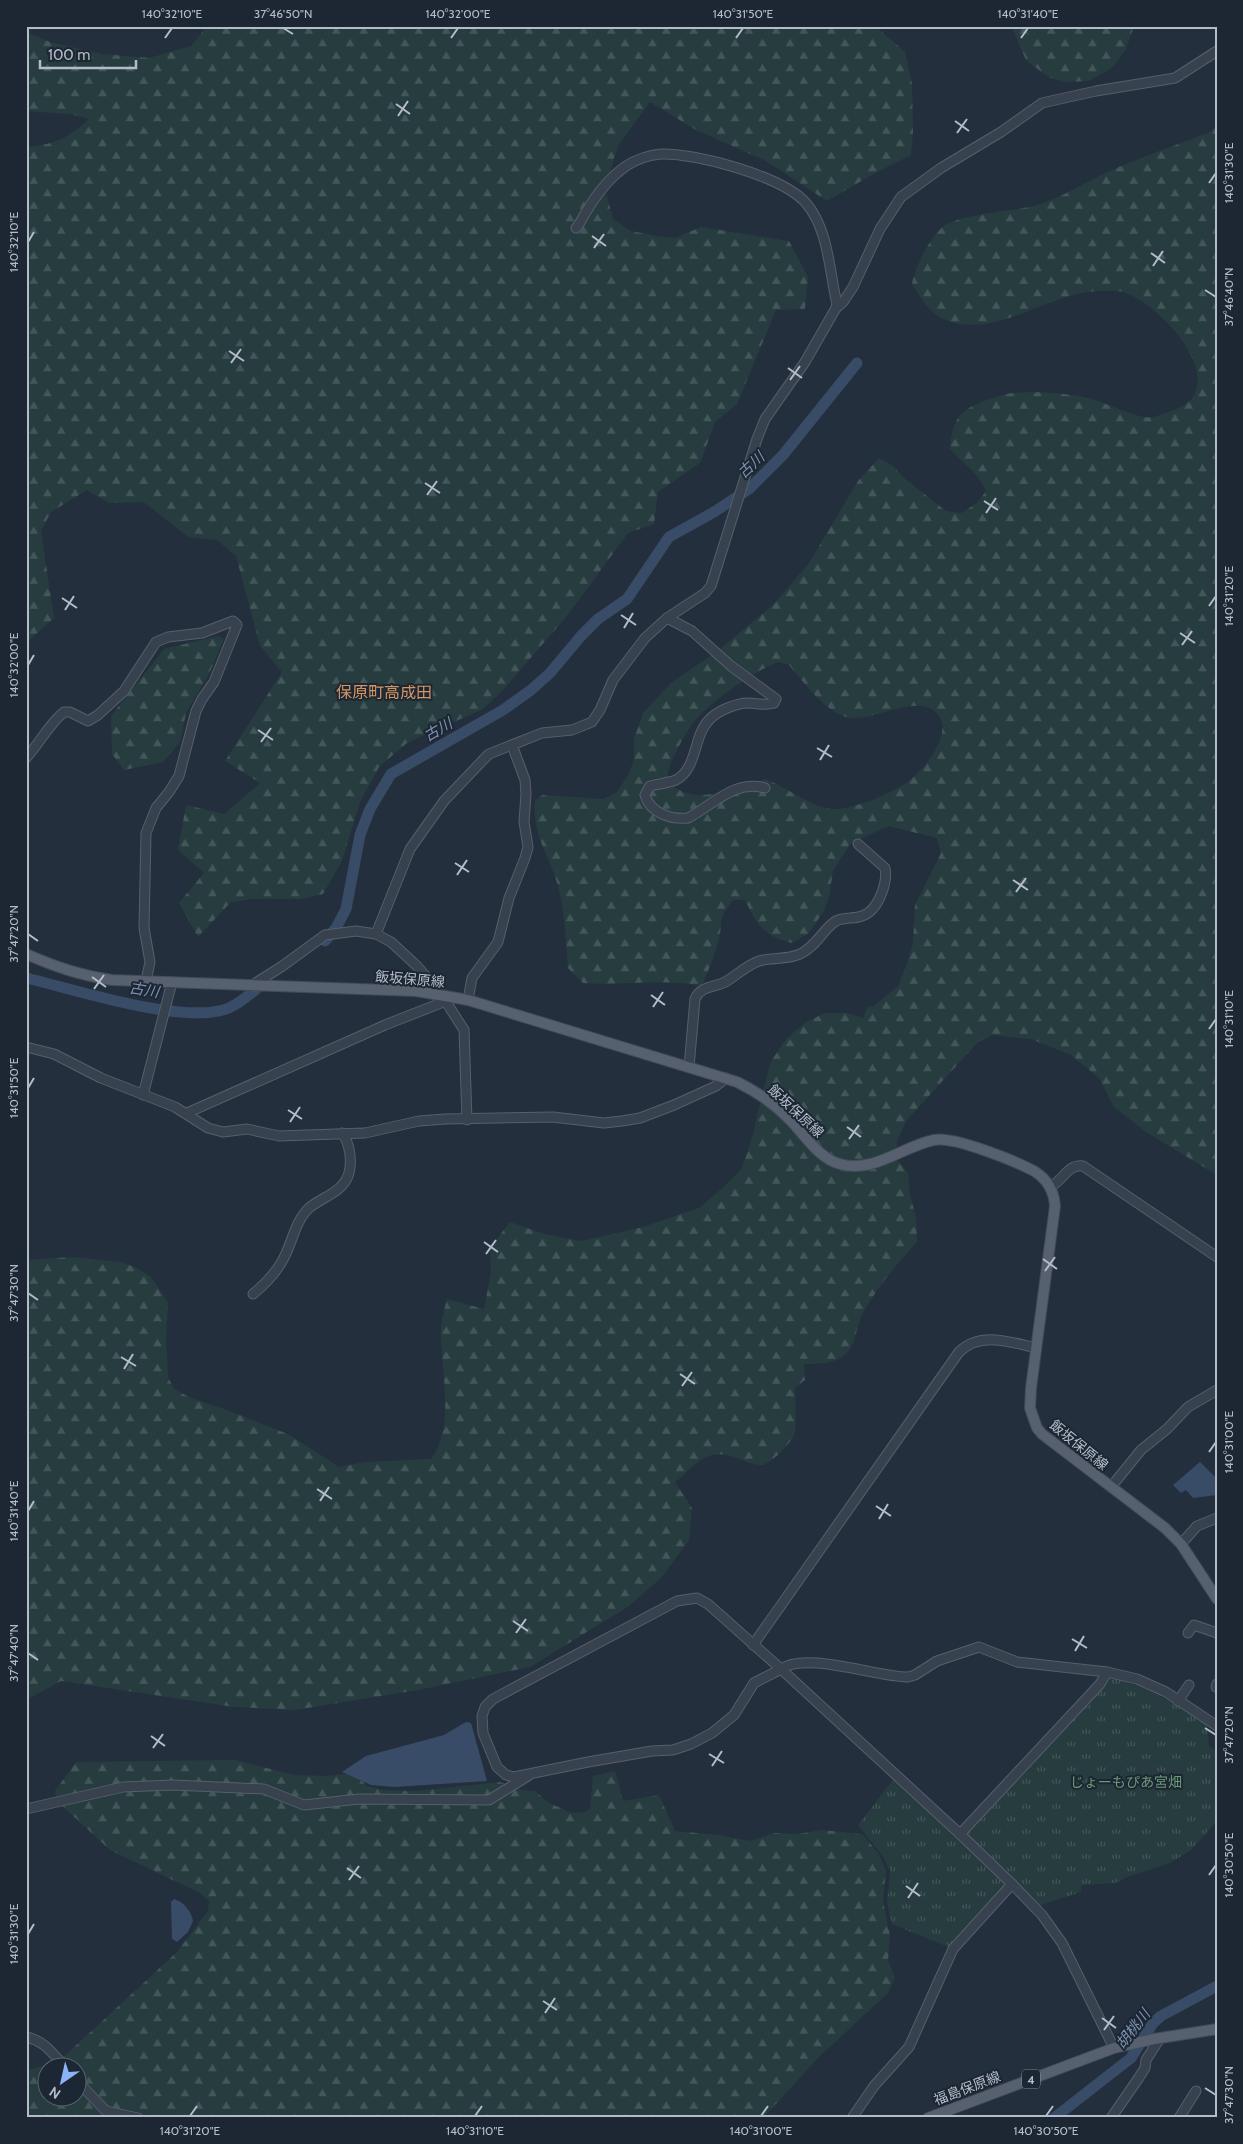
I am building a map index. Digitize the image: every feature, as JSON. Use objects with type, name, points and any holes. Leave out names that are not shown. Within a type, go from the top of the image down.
[{"type":"main road","name":"飯坂保原線","points":[[26,954],[62,970],[85,976],[255,986],[416,991],[444,998],[468,1000],[726,1078],[763,1096],[791,1121],[812,1145],[831,1160],[840,1164],[857,1166],[873,1163],[928,1142],[949,1140],[1028,1168],[1040,1175],[1050,1187],[1055,1206],[1030,1408],[1037,1428],[1062,1450],[1164,1528],[1181,1544],[1217,1599]]},
{"type":"main road","name":"福島保原線","points":[[928,2118],[1114,2048],[1157,2038],[1217,2029]]},
{"type":"street","points":[[376,934],[405,860],[440,806],[489,754],[542,734],[579,729],[592,722],[600,710],[609,687],[625,662],[655,627],[705,593],[714,581],[726,532],[732,522],[765,419],[805,362],[836,308],[843,302],[853,287],[880,229],[901,197],[941,168],[1001,132],[1042,103],[1175,78],[1195,67],[1217,51]]},
{"type":"street","points":[[576,228],[601,189],[625,167],[637,160],[658,154],[680,154],[742,170],[797,195],[813,214],[823,234],[837,304],[836,308]]},
{"type":"street","points":[[667,618],[692,631],[731,666],[776,699],[774,703],[768,705],[746,703],[733,706],[710,719],[701,733],[691,763],[683,775],[676,780],[650,786],[645,795],[647,801],[666,817],[688,818],[736,787],[746,785],[765,788]]},
{"type":"street","points":[[26,758],[36,748],[52,723],[64,712],[70,712],[88,721],[113,703],[131,682],[156,642],[168,637],[202,633],[233,621],[237,625],[214,682],[202,699],[196,712],[179,776],[156,808],[146,833],[144,922],[150,962],[146,981]]},
{"type":"street","points":[[468,1000],[472,978],[498,942],[509,898],[528,847],[524,822],[525,780],[512,744]]},
{"type":"street","points":[[689,1067],[695,999],[700,992],[728,981],[757,961],[790,957],[803,953],[838,920],[863,916],[871,911],[885,883],[886,868],[858,844]]},
{"type":"street","points":[[255,986],[257,982],[281,967],[324,935],[346,931],[376,934],[400,949],[444,998],[464,1030],[467,1120]]},
{"type":"street","points":[[143,1095],[172,982]]},
{"type":"street","points":[[187,1113],[444,998]]},
{"type":"street","points":[[26,1047],[54,1054],[101,1078],[187,1113],[208,1128],[222,1132],[247,1129],[279,1136],[365,1133],[419,1121],[553,1117],[604,1123],[631,1120],[674,1105],[716,1086],[726,1078]]},
{"type":"street","points":[[253,1294],[268,1281],[282,1263],[299,1223],[309,1208],[340,1187],[348,1175],[350,1158],[346,1138],[342,1133]]},
{"type":"street","points":[[1050,1187],[1070,1168],[1083,1166],[1217,1257]]},
{"type":"street","points":[[753,1645],[959,1352],[974,1342],[989,1339],[1036,1348]]},
{"type":"street","points":[[1111,1487],[1141,1450],[1167,1429],[1188,1407],[1217,1390]]},
{"type":"street","points":[[1181,1544],[1197,1526],[1217,1518]]},
{"type":"street","points":[[1114,2048],[1057,1934],[1012,1884],[781,1669],[701,1599],[683,1599],[492,1699],[483,1710],[481,1720],[483,1733],[494,1763],[500,1772],[509,1777],[652,1751],[673,1750],[691,1744],[712,1733],[734,1715],[754,1684],[781,1669],[789,1664],[812,1662],[908,1676],[916,1675],[937,1661],[979,1648],[1017,1662],[1107,1672],[1147,1683],[1217,1726]]},
{"type":"street","points":[[1188,1634],[1194,1626],[1217,1633]]},
{"type":"street","points":[[960,1834],[1100,1684],[1107,1672]]},
{"type":"street","points":[[1178,1701],[1189,1685]]},
{"type":"street","points":[[26,1809],[123,1787],[173,1785],[264,1789],[304,1805],[359,1799],[489,1800],[532,1774]]},
{"type":"street","points":[[852,2118],[874,2086],[909,2047],[953,1948],[1012,1884]]},
{"type":"street","points":[[26,2037],[41,2041],[55,2056]]},
{"type":"street","points":[[1111,2118],[1145,2068],[1146,2060],[1157,2038]]},
{"type":"street","points":[[88,2092],[106,2111],[138,2118]]},
{"type":"street","points":[[1178,2118],[1196,2092]]},
{"type":"green space","points":[[207,26],[875,26],[905,52],[912,84],[913,132],[911,155],[827,201],[766,161],[696,130],[650,102],[618,146],[605,188],[613,219],[631,231],[657,236],[675,238],[701,227],[789,241],[808,277],[805,309],[776,310],[737,404],[715,422],[700,463],[658,492],[654,524],[628,533],[567,616],[503,690],[483,709],[407,743],[379,767],[360,802],[342,861],[323,894],[301,899],[250,899],[230,903],[198,937],[179,903],[204,873],[178,850],[186,805],[224,814],[260,783],[225,761],[282,672],[260,646],[236,556],[217,540],[188,537],[144,502],[109,503],[87,490],[51,512],[41,531],[54,618],[26,643],[26,147],[53,142],[67,136],[89,119],[70,114],[26,111],[26,32],[50,42],[102,54],[149,58],[191,46]]},
{"type":"green space","points":[[1014,26],[1134,26],[1126,49],[1112,68],[1088,81],[1066,82],[1048,77],[1026,60],[1013,30]]},
{"type":"green space","points":[[1217,125],[1217,1175],[1146,1132],[1114,1107],[1099,1078],[1071,1055],[1031,1039],[992,1035],[977,1043],[906,1121],[897,1141],[895,1157],[908,1173],[910,1195],[916,1217],[917,1242],[888,1276],[869,1303],[861,1318],[849,1351],[840,1358],[830,1362],[804,1364],[805,1380],[795,1388],[795,1432],[792,1439],[775,1457],[761,1465],[749,1463],[733,1456],[712,1455],[702,1459],[675,1482],[692,1508],[689,1540],[662,1577],[629,1606],[530,1667],[418,1690],[295,1710],[234,1707],[61,1681],[26,1700],[26,1260],[71,1257],[120,1262],[135,1267],[151,1277],[168,1302],[166,1337],[168,1377],[174,1389],[189,1397],[290,1435],[339,1467],[365,1462],[431,1459],[439,1445],[445,1412],[441,1325],[447,1299],[484,1309],[491,1272],[490,1248],[510,1222],[544,1234],[581,1241],[643,1227],[699,1208],[726,1185],[742,1168],[752,1138],[770,1063],[786,1039],[806,1022],[825,1013],[847,1013],[863,1018],[868,1006],[873,1007],[898,986],[913,943],[915,905],[941,853],[937,838],[888,826],[850,844],[833,871],[829,897],[824,911],[808,934],[792,943],[775,937],[762,928],[745,900],[734,900],[723,914],[717,945],[702,986],[657,982],[583,983],[568,968],[562,904],[557,883],[538,834],[535,801],[542,795],[603,799],[617,792],[629,774],[634,759],[634,739],[643,713],[671,683],[719,650],[774,604],[809,563],[858,481],[879,458],[892,465],[905,479],[946,511],[962,513],[978,502],[986,491],[975,473],[950,449],[956,422],[961,414],[971,407],[1013,393],[1053,393],[1092,399],[1132,414],[1153,417],[1181,407],[1190,401],[1198,383],[1196,367],[1189,351],[1165,320],[1136,298],[1123,292],[1101,291],[1081,293],[1001,320],[981,324],[961,324],[941,318],[932,312],[912,284],[920,261],[934,237],[944,226],[951,222],[972,216],[1020,209],[1039,204],[1059,197],[1105,173],[1208,133]],"holes":[[[778,662],[788,664],[822,702],[846,717],[869,716],[911,706],[923,706],[934,710],[941,720],[941,737],[926,764],[919,772],[898,788],[870,801],[840,809],[824,808],[816,805],[766,779],[727,791],[703,795],[687,793],[677,789],[670,782],[668,771],[685,736],[699,716],[747,678]]]},
{"type":"green space","points":[[218,636],[224,639],[209,674],[186,713],[180,742],[163,762],[124,770],[112,754],[111,716],[164,649]]},
{"type":"green space","name":"じょーもぴあ宮畑","points":[[1102,1675],[1131,1683],[1144,1689],[1169,1701],[1207,1725],[1209,1746],[1217,1751],[1217,1821],[1191,1850],[1170,1863],[1127,1877],[1115,1883],[1083,1885],[1081,1886],[1081,1892],[1043,1904],[1033,1912],[1011,1889],[977,1917],[948,1947],[892,1924],[887,1903],[890,1871],[884,1858],[858,1825],[899,1772],[961,1827]]},
{"type":"green space","points":[[235,1760],[294,1775],[327,1776],[354,1773],[367,1786],[383,1790],[417,1791],[500,1782],[522,1790],[535,1791],[549,1803],[572,1813],[586,1812],[590,1808],[593,1776],[615,1771],[623,1801],[659,1795],[675,1831],[719,1835],[750,1841],[775,1833],[798,1834],[822,1830],[862,1834],[879,1854],[886,1871],[883,1901],[890,1936],[888,1961],[895,1977],[888,1993],[819,2057],[763,2118],[26,2118],[26,2071],[38,2067],[38,2106],[88,2106],[88,2056],[64,2056],[177,1952],[208,1911],[209,1901],[200,1893],[110,1850],[57,1801],[55,1791],[76,1762]]},
{"type":"water","points":[[1200,1462],[1217,1479],[1217,1495],[1193,1498],[1186,1490],[1181,1493],[1173,1485]]},
{"type":"water","points":[[466,1722],[471,1723],[487,1781],[394,1787],[371,1785],[342,1772],[366,1756],[444,1735]]},
{"type":"water","points":[[174,1899],[187,1907],[193,1921],[188,1932],[177,1942],[172,1939],[171,1902]]},
{"type":"waterway","name":"古川","points":[[325,941],[336,928],[346,909],[360,835],[370,809],[391,774],[503,710],[531,690],[550,673],[598,619],[627,599],[669,537],[714,512],[749,489],[783,455],[857,363]]},
{"type":"waterway","name":"古川","points":[[26,978],[129,1004],[185,1012],[210,1012],[229,1008],[244,999],[266,981]]},
{"type":"waterway","name":"胡桃川","points":[[1054,2118],[1131,2058],[1153,2023],[1161,2016],[1217,1986]]},
{"type":"district","name":"保原町高成田","points":[[384,692]]}]
